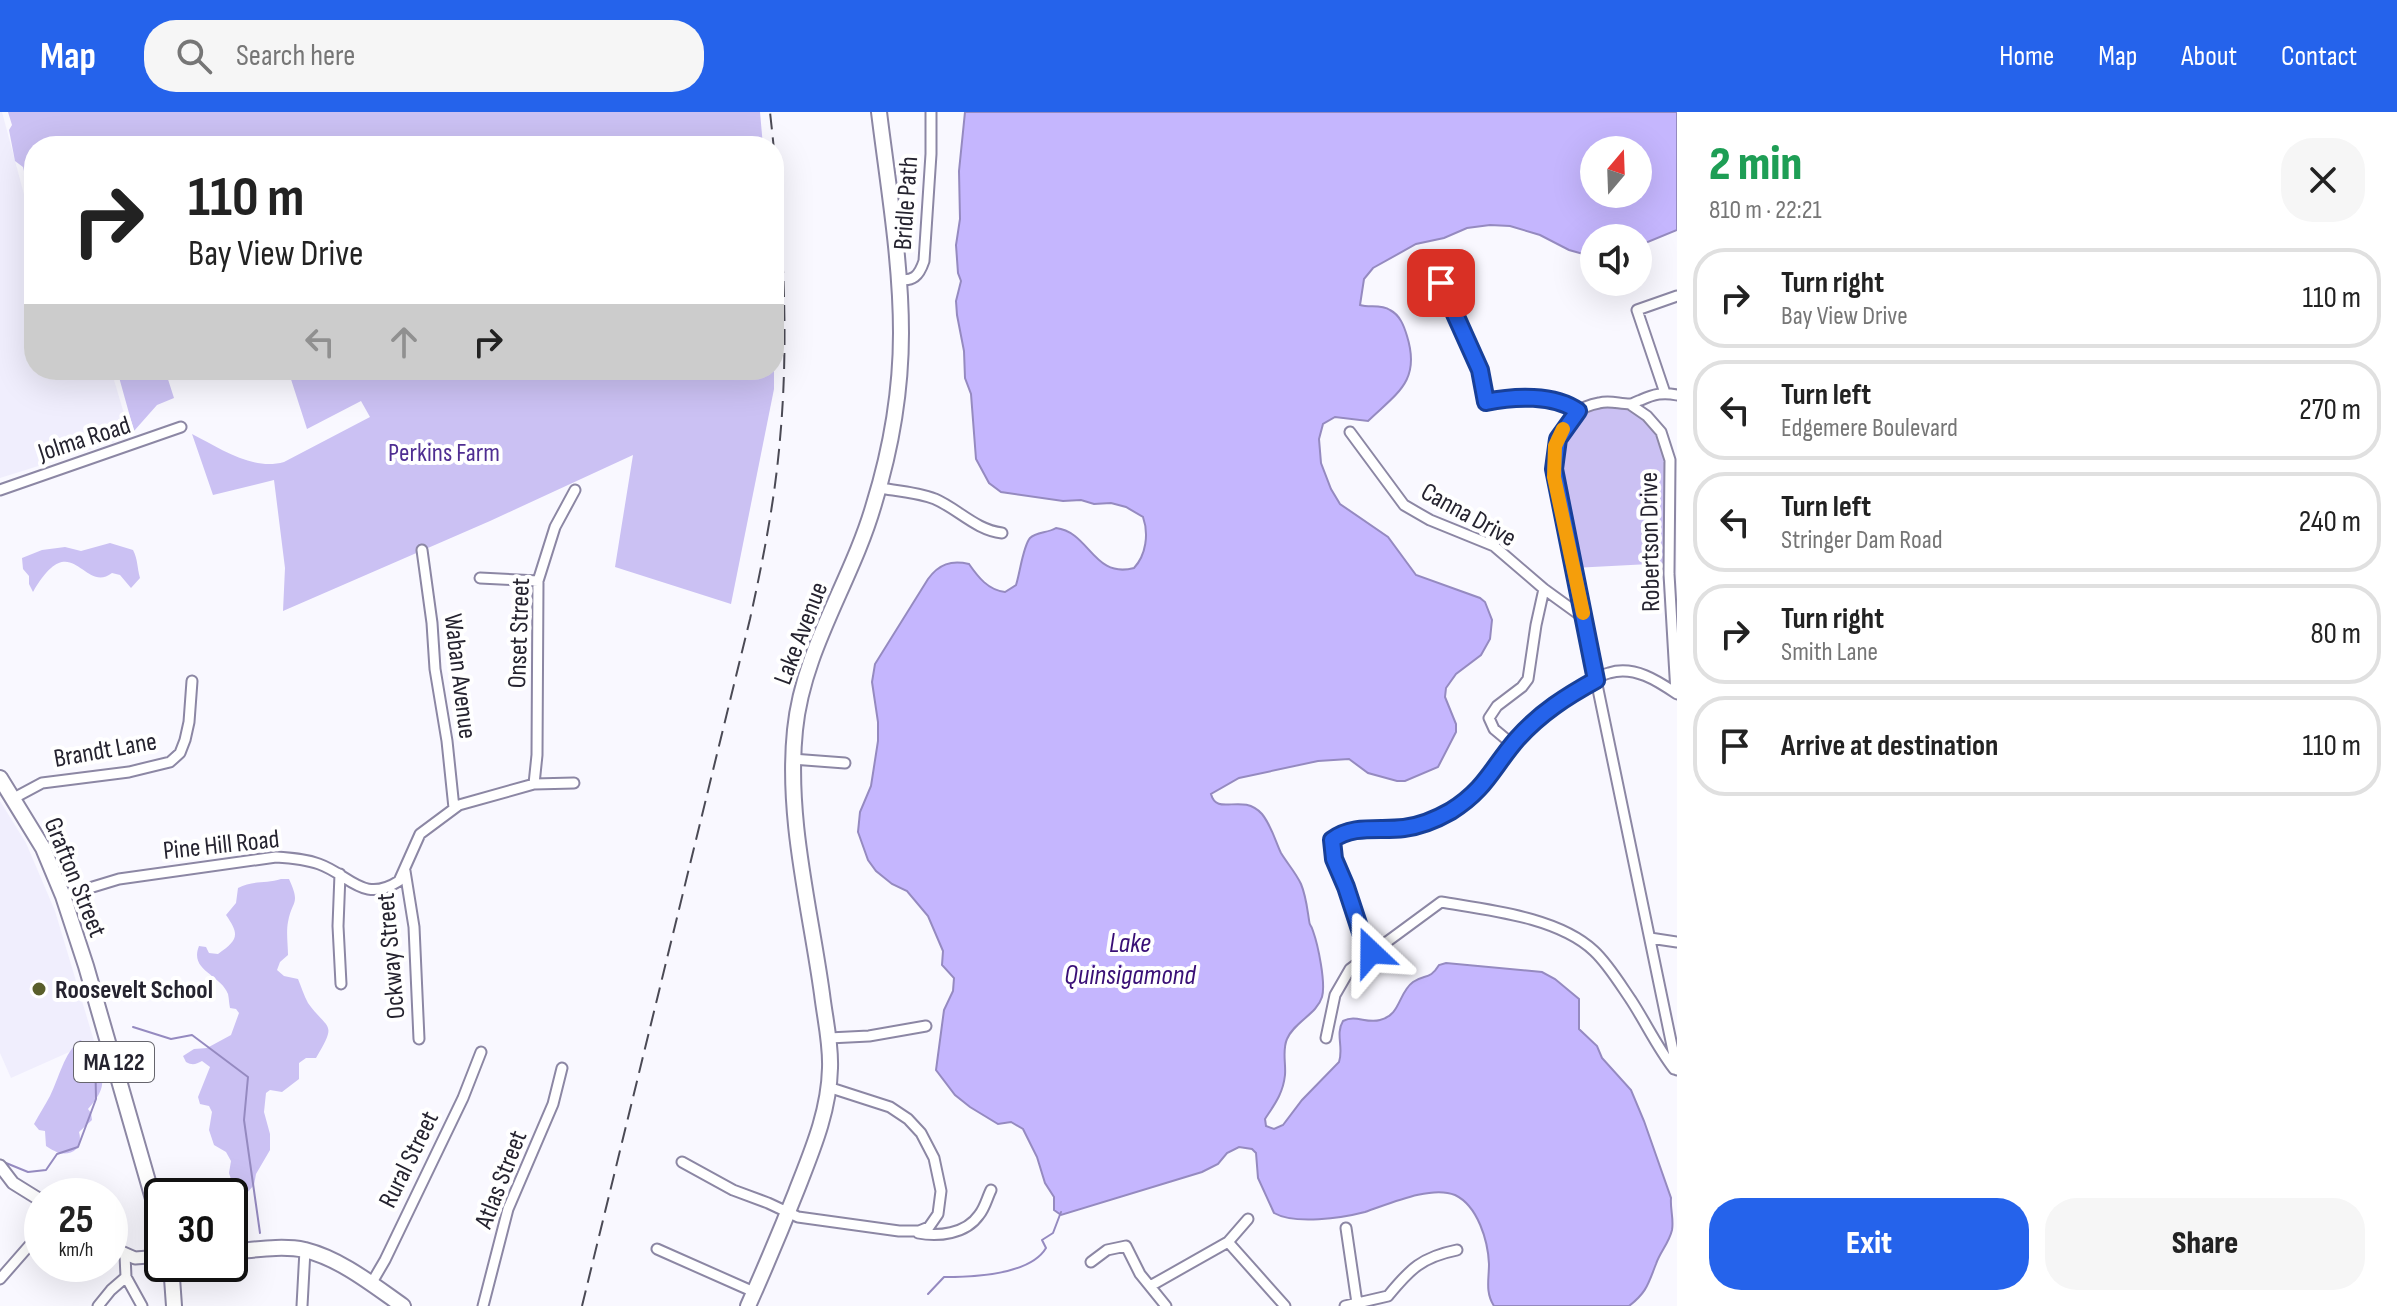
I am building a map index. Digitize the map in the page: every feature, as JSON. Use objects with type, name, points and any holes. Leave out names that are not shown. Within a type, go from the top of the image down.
[{"type":"main road","name":"Lake Avenue","points":[[751,1299],[815,1144],[828,1087],[829,1038],[796,823],[792,759],[798,706],[810,661],[857,553],[879,488],[892,426],[901,325],[879,112]]},
{"type":"main road","name":"Grafton Street","points":[[0,778],[43,848],[63,896],[147,1178]]},
{"type":"main road","points":[[248,1251],[305,1250],[331,1260],[403,1306]]},
{"type":"main road","points":[[172,1282],[174,1306]]},
{"type":"street","name":"Bridle Path","points":[[898,279],[913,279],[924,261],[931,112]]},
{"type":"street","points":[[1431,259],[1480,370],[1486,402],[1551,400],[1565,403],[1578,411]]},
{"type":"street","points":[[1665,393],[1637,310],[1677,296]]},
{"type":"street","points":[[1677,394],[1648,396],[1631,405],[1606,401],[1586,406],[1578,411],[1558,439],[1554,469],[1677,1071]]},
{"type":"street","name":"Robertson Drive","points":[[1631,405],[1657,426],[1670,460],[1669,574],[1676,694]]},
{"type":"street","name":"Jolma Road","points":[[0,490],[181,427]]},
{"type":"street","name":"Canna Drive","points":[[1350,432],[1404,505],[1430,520],[1494,546],[1584,618]]},
{"type":"street","points":[[879,488],[934,499],[982,528],[1002,533]]},
{"type":"street","name":"Onset Street","points":[[534,784],[537,755],[538,581],[555,527],[575,490]]},
{"type":"street","name":"Waban Avenue","points":[[422,550],[454,808]]},
{"type":"street","points":[[480,578],[538,581]]},
{"type":"street","points":[[1512,744],[1494,729],[1489,718],[1494,709],[1528,679],[1544,589]]},
{"type":"street","points":[[1368,954],[1334,859],[1332,840],[1339,835],[1365,829],[1408,828],[1443,815],[1471,797],[1487,781],[1512,744],[1533,722],[1606,673],[1620,670],[1653,678],[1676,694]]},
{"type":"street","name":"Brandt Lane","points":[[14,798],[42,783],[129,772],[170,762],[180,753],[185,740],[192,681]]},
{"type":"street","points":[[792,759],[845,763]]},
{"type":"street","points":[[405,870],[420,834],[454,808],[471,800],[534,784],[574,783]]},
{"type":"street","name":"Pine Hill Road","points":[[63,896],[119,879],[276,857],[308,860],[340,874],[358,888],[375,890],[399,881],[405,870]]},
{"type":"street","name":"Ockway Street","points":[[405,870],[414,927],[419,1039]]},
{"type":"street","points":[[340,874],[338,926],[341,984]]},
{"type":"street","points":[[1326,1038],[1338,987],[1350,969],[1441,902],[1516,916],[1553,927],[1583,942],[1600,958],[1631,1000],[1661,1051],[1677,1071]]},
{"type":"street","points":[[1650,938],[1677,942]]},
{"type":"street","points":[[829,1038],[869,1036],[926,1026]]},
{"type":"street","name":"Rural Street","points":[[371,1284],[458,1109],[481,1052]]},
{"type":"street","name":"Atlas Street","points":[[483,1306],[508,1209],[553,1104],[562,1068]]},
{"type":"street","points":[[682,1162],[733,1190],[798,1217],[910,1231],[919,1231],[932,1224],[941,1199],[938,1171],[926,1141],[908,1119],[890,1107],[828,1087]]},
{"type":"street","points":[[0,1166],[13,1183],[24,1190]]},
{"type":"street","points":[[910,1231],[932,1236],[952,1233],[979,1216],[991,1190]]},
{"type":"street","points":[[1152,1285],[1228,1242],[1248,1219]]},
{"type":"street","points":[[1346,1228],[1350,1305],[1389,1301],[1409,1272],[1428,1258],[1457,1250]]},
{"type":"street","points":[[1228,1242],[1280,1305]]},
{"type":"street","points":[[1091,1262],[1107,1250],[1126,1246],[1140,1274],[1166,1306]]},
{"type":"street","points":[[657,1249],[751,1299]]},
{"type":"street","points":[[302,1306],[305,1250]]},
{"type":"street","points":[[0,1279],[24,1252]]},
{"type":"street","points":[[128,1281],[142,1306]]},
{"type":"street","points":[[98,1306],[120,1282]]},
{"type":"shaded area","points":[[2,112],[24,194],[24,380],[114,380],[131,437],[0,478]]},
{"type":"shaded area","name":"Roosevelt School","points":[[0,801],[26,843],[55,911],[94,1041],[11,1078],[0,1053]]},
{"type":"green space","points":[[8,112],[760,112],[762,136],[24,136],[24,171],[15,161],[9,130],[12,125]]},
{"type":"green space","points":[[120,380],[168,380],[174,398],[157,405],[134,431]]},
{"type":"green space","name":"Perkins Farm","points":[[291,380],[774,380],[731,604],[615,567],[633,455],[283,611],[285,568],[274,480],[213,495],[192,434],[236,457],[272,464],[284,462],[370,417],[361,401],[307,429]]},
{"type":"green space","points":[[1631,405],[1647,416],[1667,448],[1669,563],[1573,568],[1556,487],[1560,432],[1586,406]]},
{"type":"green space","points":[[110,543],[133,550],[140,578],[131,588],[120,575],[93,576],[67,562],[58,563],[46,573],[33,592],[29,576],[23,569],[22,558],[42,550],[65,547],[81,551]]},
{"type":"green space","points":[[289,879],[295,898],[287,926],[288,955],[277,970],[284,976],[298,979],[308,1003],[328,1027],[328,1032],[316,1058],[306,1058],[299,1063],[299,1079],[282,1092],[270,1090],[266,1093],[264,1112],[270,1134],[270,1150],[248,1192],[248,1178],[231,1178],[231,1161],[226,1152],[214,1145],[209,1130],[212,1112],[209,1106],[200,1104],[198,1097],[210,1067],[202,1061],[188,1063],[183,1056],[231,1035],[239,1013],[230,1008],[224,987],[198,961],[199,946],[206,947],[209,953],[218,954],[230,945],[235,932],[226,915],[236,903],[238,888]]},
{"type":"green space","points":[[80,1040],[84,1042],[101,1075],[101,1090],[88,1109],[92,1120],[79,1132],[78,1146],[69,1153],[59,1153],[46,1146],[45,1131],[34,1124],[66,1059]]},
{"type":"water","name":"Lake Quinsigamond","points":[[965,112],[1677,112],[1677,230],[1652,240],[1652,224],[1580,224],[1580,253],[1540,235],[1510,226],[1467,228],[1444,238],[1416,244],[1373,268],[1364,279],[1360,305],[1386,308],[1396,315],[1407,336],[1411,364],[1404,385],[1368,421],[1335,417],[1323,424],[1319,439],[1321,463],[1340,504],[1388,537],[1416,575],[1480,598],[1485,602],[1492,620],[1490,639],[1481,655],[1456,674],[1446,688],[1445,697],[1456,732],[1438,767],[1405,781],[1397,781],[1368,773],[1349,759],[1318,761],[1239,778],[1211,794],[1219,804],[1246,805],[1265,818],[1281,853],[1301,884],[1321,964],[1322,997],[1287,1039],[1284,1082],[1278,1099],[1265,1119],[1266,1126],[1274,1129],[1283,1125],[1302,1100],[1339,1062],[1343,1021],[1352,1018],[1375,1021],[1387,1017],[1396,1009],[1413,982],[1430,975],[1439,965],[1446,963],[1542,972],[1579,999],[1579,1029],[1597,1046],[1602,1058],[1631,1090],[1671,1198],[1671,1235],[1646,1287],[1629,1306],[1494,1306],[1488,1291],[1489,1264],[1484,1235],[1476,1216],[1463,1200],[1455,1195],[1434,1192],[1344,1216],[1306,1220],[1283,1217],[1274,1213],[1258,1178],[1256,1153],[1252,1149],[1239,1147],[1202,1172],[1061,1215],[1054,1210],[1054,1197],[1023,1129],[1011,1122],[998,1124],[970,1107],[955,1095],[936,1070],[944,1010],[953,991],[954,978],[942,965],[943,951],[928,916],[907,891],[876,871],[868,860],[858,832],[860,812],[871,786],[878,741],[872,682],[875,664],[928,579],[941,567],[951,563],[969,564],[989,586],[1005,592],[1016,585],[1025,547],[1035,535],[1056,528],[1067,531],[1100,561],[1120,570],[1134,568],[1144,551],[1146,537],[1143,517],[1126,507],[1001,492],[989,483],[976,459],[971,394],[965,378],[964,351],[957,315],[956,301],[961,281],[956,245],[960,219],[959,171]]},
{"type":"waterway","points":[[133,1027],[171,1039],[192,1035],[248,1077],[244,1120],[260,1233]]},
{"type":"waterway","points":[[6,1163],[28,1172],[46,1170],[57,1154],[78,1147],[96,1099],[95,1048]]},
{"type":"waterway","points":[[928,1294],[944,1277],[1000,1273],[1027,1264],[1046,1248],[1042,1240],[1053,1233],[1061,1212]]},
{"type":"railway","points":[[770,112],[772,136]]},
{"type":"railway","points":[[784,317],[784,358]]},
{"type":"railway","points":[[582,1306],[750,619],[772,507],[783,380]]},
{"type":"slow traffic","points":[[1563,429],[1555,446],[1554,477],[1583,613]]},
{"type":"place","name":"Roosevelt School","points":[[39,989]]},
{"type":"route","points":[[1371,952],[1368,954],[1334,859],[1332,840],[1336,836],[1365,829],[1411,827],[1451,811],[1487,781],[1512,744],[1533,722],[1563,699],[1596,680],[1554,469],[1554,453],[1560,432],[1578,411],[1565,403],[1551,400],[1486,402],[1480,370],[1441,283]]}]
